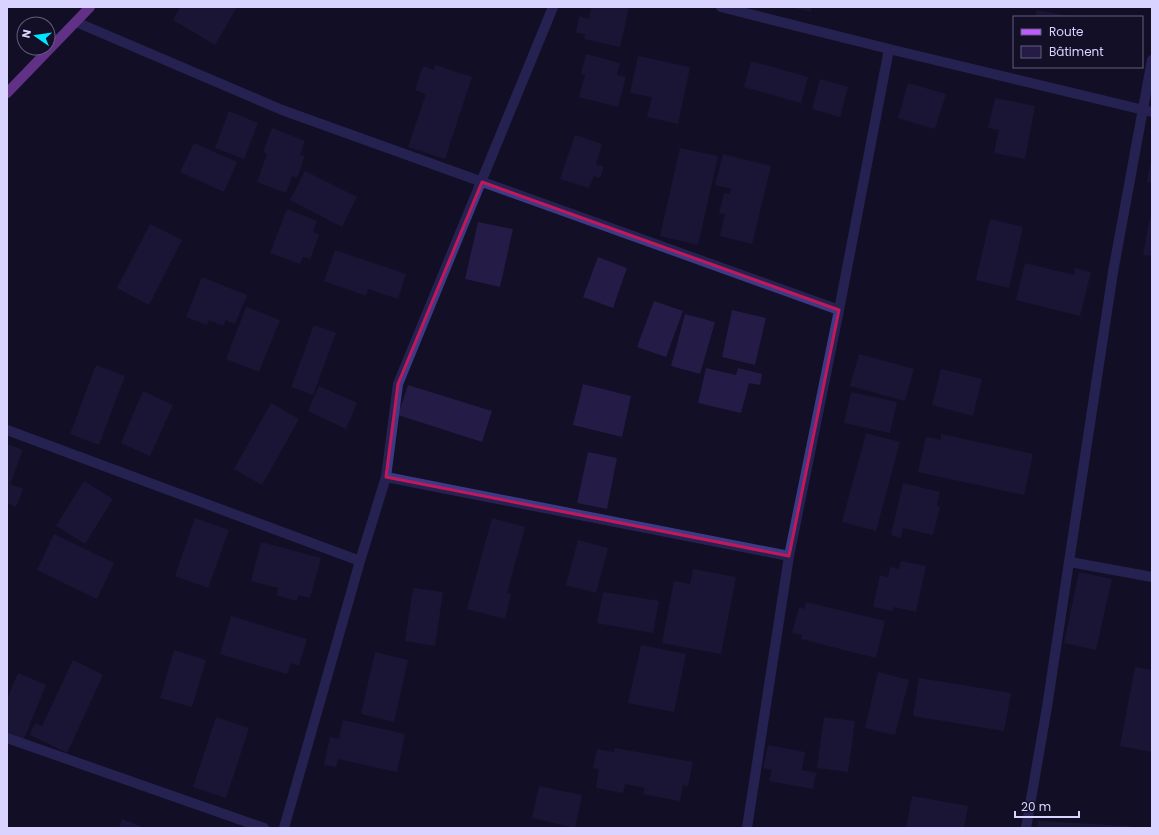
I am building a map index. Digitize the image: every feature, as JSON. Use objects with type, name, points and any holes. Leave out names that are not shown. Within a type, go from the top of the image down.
[{"type":"main road","points":[[7,93],[90,7]]},
{"type":"street","points":[[284,828],[360,561],[386,478],[398,384],[553,7]]},
{"type":"street","points":[[721,7],[1148,111]]},
{"type":"street","points":[[76,22],[282,110],[839,310]]},
{"type":"street","points":[[747,828],[790,556],[889,49]]},
{"type":"street","points":[[1026,828],[1070,562],[1113,272],[1148,111],[1152,60]]},
{"type":"street","points":[[7,430],[360,561]]},
{"type":"street","points":[[386,478],[790,556]]},
{"type":"street","points":[[1070,562],[1152,577]]},
{"type":"street","points":[[7,738],[264,828]]},
{"type":"highlighted area","points":[[482,182],[839,310],[789,556],[386,477],[398,384]]},
{"type":"building","points":[[180,7],[237,7],[215,45],[173,20]]},
{"type":"building","points":[[591,7],[629,7],[620,47],[584,39],[585,34],[576,33],[579,16],[589,19]]},
{"type":"building","points":[[790,7],[812,7],[811,12]]},
{"type":"building","points":[[1037,10],[1068,16],[1035,16]]},
{"type":"building","points":[[586,54],[620,63],[617,75],[626,77],[618,107],[579,97],[585,75],[581,74]]},
{"type":"building","points":[[638,56],[690,67],[678,124],[647,117],[652,97],[630,93]]},
{"type":"building","points":[[751,61],[808,77],[801,103],[744,87]]},
{"type":"building","points":[[435,65],[472,77],[445,159],[408,147],[426,94],[415,90],[423,66],[434,70]]},
{"type":"building","points":[[820,79],[848,87],[840,117],[812,109]]},
{"type":"building","points":[[908,83],[946,94],[935,129],[898,118]]},
{"type":"building","points":[[995,98],[1035,106],[1025,159],[994,153],[999,130],[988,128]]},
{"type":"building","points":[[229,111],[258,123],[244,159],[215,148]]},
{"type":"building","points":[[272,128],[305,141],[300,155],[305,156],[297,178],[292,176],[286,193],[257,182],[267,154],[263,152]]},
{"type":"building","points":[[575,135],[602,144],[596,164],[604,167],[600,178],[594,176],[589,188],[560,179]]},
{"type":"building","points":[[194,143],[237,162],[224,192],[180,172]]},
{"type":"building","points":[[680,148],[718,156],[698,245],[660,236]]},
{"type":"building","points":[[723,154],[771,166],[752,244],[720,236],[725,214],[719,213],[724,193],[729,194],[731,189],[715,185]]},
{"type":"building","points":[[1152,161],[1152,183],[1147,182]]},
{"type":"building","points":[[305,171],[357,197],[342,227],[290,200]]},
{"type":"building","points":[[287,209],[317,221],[313,232],[319,235],[310,259],[303,257],[300,264],[270,253]]},
{"type":"building","points":[[1150,217],[1152,217],[1152,256],[1143,255]]},
{"type":"building","points":[[990,219],[1023,227],[1009,288],[976,280]]},
{"type":"building","points":[[478,222],[513,229],[500,287],[465,279]]},
{"type":"building","points":[[150,224],[182,240],[149,305],[117,288]]},
{"type":"building","points":[[335,250],[406,274],[398,299],[368,289],[366,296],[324,281]]},
{"type":"building","points":[[598,257],[627,268],[613,308],[583,297]]},
{"type":"building","points":[[1025,263],[1074,275],[1075,268],[1091,272],[1080,316],[1016,300]]},
{"type":"building","points":[[202,277],[247,295],[235,324],[226,320],[223,326],[209,320],[207,325],[186,317]]},
{"type":"building","points":[[654,301],[683,311],[666,357],[637,347]]},
{"type":"building","points":[[246,307],[280,320],[259,372],[226,359]]},
{"type":"building","points":[[732,310],[766,318],[755,365],[722,357]]},
{"type":"building","points":[[685,314],[715,322],[700,374],[671,366]]},
{"type":"building","points":[[314,325],[336,333],[313,395],[291,387]]},
{"type":"building","points":[[859,354],[914,369],[905,401],[850,386]]},
{"type":"building","points":[[96,365],[125,376],[99,445],[70,434]]},
{"type":"building","points":[[706,368],[736,375],[738,368],[762,374],[760,385],[749,383],[741,413],[698,403]]},
{"type":"building","points":[[941,369],[982,379],[973,416],[932,405]]},
{"type":"building","points":[[583,384],[631,396],[622,437],[573,425]]},
{"type":"building","points":[[408,385],[492,411],[482,442],[398,415]]},
{"type":"building","points":[[319,386],[357,403],[346,429],[308,411]]},
{"type":"building","points":[[143,391],[173,405],[150,456],[121,443]]},
{"type":"building","points":[[851,392],[897,402],[890,433],[844,423]]},
{"type":"building","points":[[271,403],[299,419],[262,485],[234,469]]},
{"type":"building","points":[[866,433],[900,442],[876,531],[842,522]]},
{"type":"building","points":[[941,434],[1033,454],[1024,495],[918,472],[926,437],[941,440]]},
{"type":"building","points":[[7,444],[23,450],[10,484],[23,489],[16,507],[7,503]]},
{"type":"building","points":[[588,452],[617,458],[607,509],[577,503]]},
{"type":"building","points":[[84,481],[113,499],[85,544],[56,526]]},
{"type":"building","points":[[903,483],[940,492],[937,506],[940,507],[933,535],[903,528],[901,538],[891,535]]},
{"type":"building","points":[[195,518],[229,530],[208,588],[175,576]]},
{"type":"building","points":[[492,518],[525,527],[507,593],[511,594],[505,619],[467,609]]},
{"type":"building","points":[[54,534],[114,563],[97,599],[37,570]]},
{"type":"building","points":[[578,540],[608,548],[596,593],[566,585]]},
{"type":"building","points":[[261,542],[321,558],[310,598],[298,595],[297,601],[276,595],[278,588],[251,581]]},
{"type":"building","points":[[901,561],[926,566],[916,612],[894,607],[893,611],[873,607],[880,575],[888,577],[890,567],[899,569]]},
{"type":"building","points":[[693,569],[736,577],[721,654],[662,643],[674,581],[690,584]]},
{"type":"building","points":[[1079,572],[1112,579],[1096,650],[1064,643]]},
{"type":"building","points":[[413,588],[443,592],[435,646],[405,641]]},
{"type":"building","points":[[603,592],[659,601],[653,633],[597,623]]},
{"type":"building","points":[[806,602],[885,621],[876,658],[801,639],[802,635],[792,633],[799,607],[805,609]]},
{"type":"building","points":[[231,616],[307,639],[299,666],[291,663],[287,674],[220,654]]},
{"type":"building","points":[[641,645],[686,654],[674,712],[628,703]]},
{"type":"building","points":[[174,650],[206,660],[192,707],[160,698]]},
{"type":"building","points":[[375,652],[408,660],[394,722],[361,714]]},
{"type":"building","points":[[73,660],[103,675],[67,753],[30,735],[35,723],[42,726]]},
{"type":"building","points":[[1135,667],[1152,670],[1152,752],[1120,746]]},
{"type":"building","points":[[878,672],[909,680],[895,735],[865,728]]},
{"type":"building","points":[[18,673],[46,685],[23,741],[7,734],[7,699]]},
{"type":"building","points":[[919,678],[1011,693],[1004,731],[913,716]]},
{"type":"building","points":[[216,717],[249,728],[226,798],[193,787]]},
{"type":"building","points":[[824,717],[855,721],[848,772],[817,768]]},
{"type":"building","points":[[343,720],[405,734],[397,772],[338,759],[336,767],[324,765],[330,737],[339,739]]},
{"type":"building","points":[[768,745],[805,752],[802,770],[816,773],[813,789],[769,781],[772,770],[763,768]]},
{"type":"building","points":[[615,748],[693,762],[688,786],[683,785],[680,801],[643,794],[645,788],[625,784],[623,793],[596,788],[599,769],[593,768],[597,749],[614,752]]},
{"type":"building","points":[[539,786],[582,795],[575,828],[532,818]]},
{"type":"building","points":[[912,796],[968,806],[964,828],[906,828]]},
{"type":"building","points":[[122,819],[145,828],[119,828]]},
{"type":"building","points":[[1038,821],[1130,826],[1130,828],[1038,828]]}]
